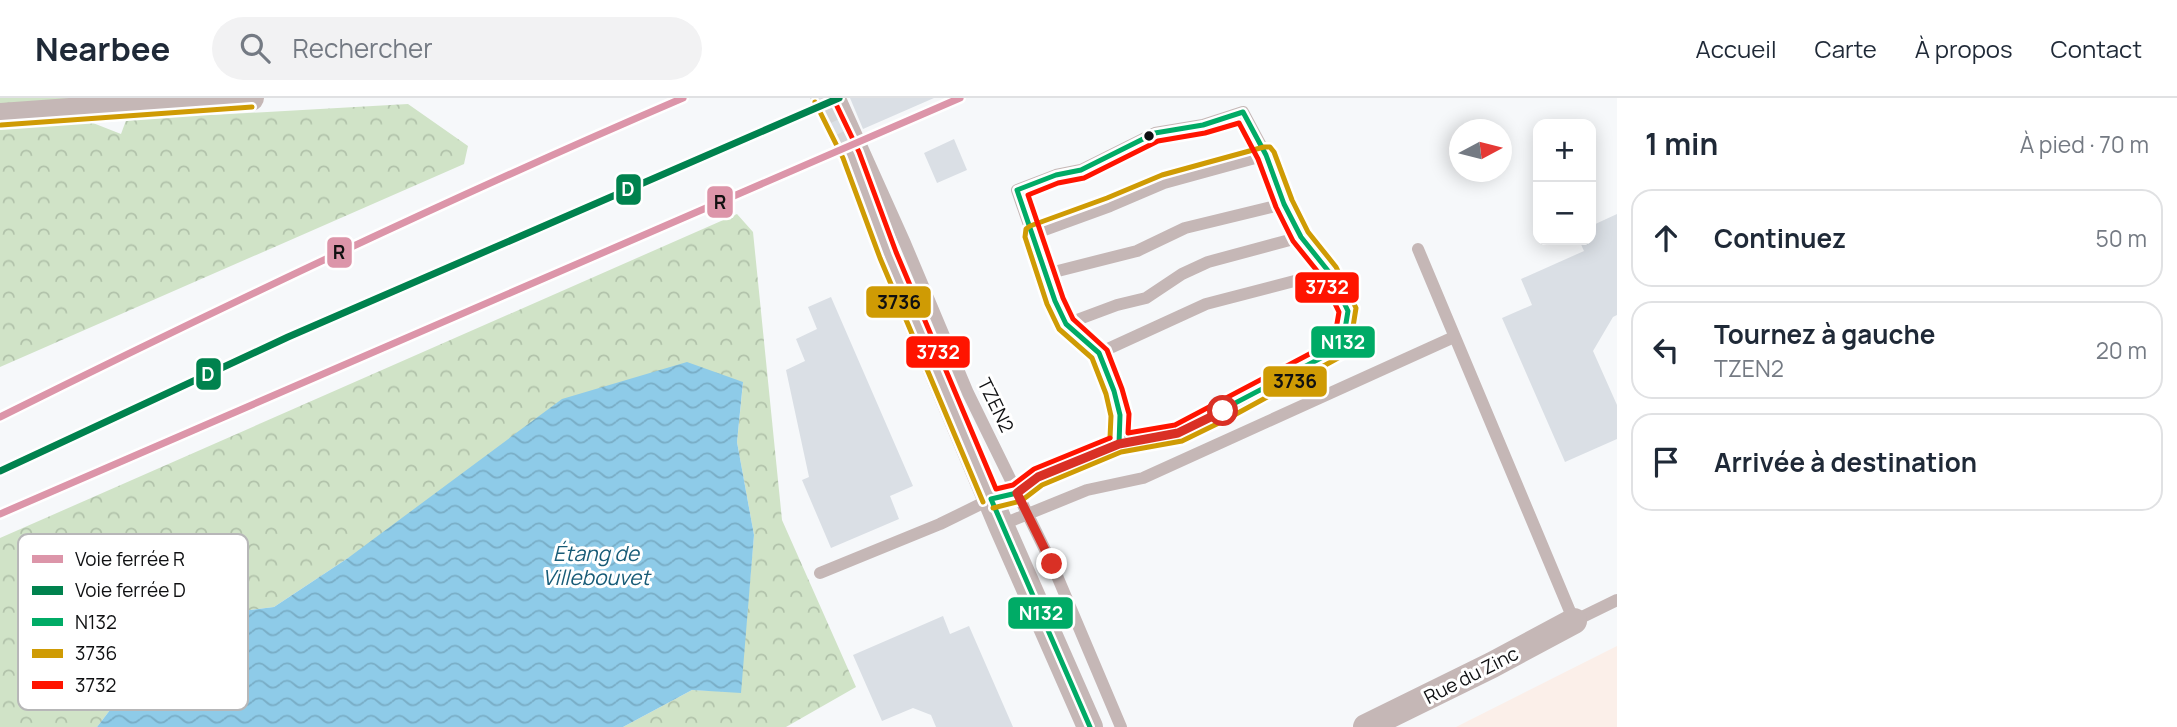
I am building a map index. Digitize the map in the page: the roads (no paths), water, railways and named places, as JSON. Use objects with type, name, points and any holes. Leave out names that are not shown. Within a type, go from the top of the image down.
[{"type":"street","points":[[0,116],[251,98]]},
{"type":"street","points":[[851,155],[888,255],[1001,525],[1090,727]]},
{"type":"street","name":"Rue du Zinc","points":[[1366,727],[1574,621]]},
{"type":"lane","name":"TZEN2","points":[[839,98],[905,243],[968,393],[1052,564],[1121,727]]},
{"type":"lane","points":[[820,573],[940,524],[991,499],[1017,493],[1038,477],[1119,444],[1178,433],[1342,347],[1348,312],[1329,272],[1301,237],[1284,204],[1266,155],[1243,112],[1203,125],[1155,133],[1081,170],[1056,175],[1017,190],[1055,301],[1066,324],[1099,353],[1120,415],[1119,444]]},
{"type":"lane","points":[[1033,234],[1164,183],[1266,155]]},
{"type":"lane","points":[[1046,274],[1138,251],[1185,228],[1284,204]]},
{"type":"lane","points":[[1066,324],[1117,305],[1146,298],[1182,274],[1208,262],[1301,237]]},
{"type":"lane","points":[[1418,249],[1574,621],[1617,600]]},
{"type":"lane","points":[[1099,353],[1206,304],[1329,272]]},
{"type":"lane","points":[[1001,525],[1087,490],[1143,478],[1454,337]]},
{"type":"water","name":"Étang de Villebouvet","points":[[687,362],[743,382],[737,442],[754,535],[741,693],[692,690],[623,727],[97,727],[110,710],[248,710],[248,610],[274,607],[348,558],[562,399]]},
{"type":"tunnel","points":[[823,98],[851,155]]},
{"type":"rail line","name":"R","points":[[0,417],[339,253],[683,98]]},
{"type":"rail line","name":"D","points":[[0,471],[288,337],[839,98]]},
{"type":"rail line","name":"R","points":[[0,514],[960,98]]}]
